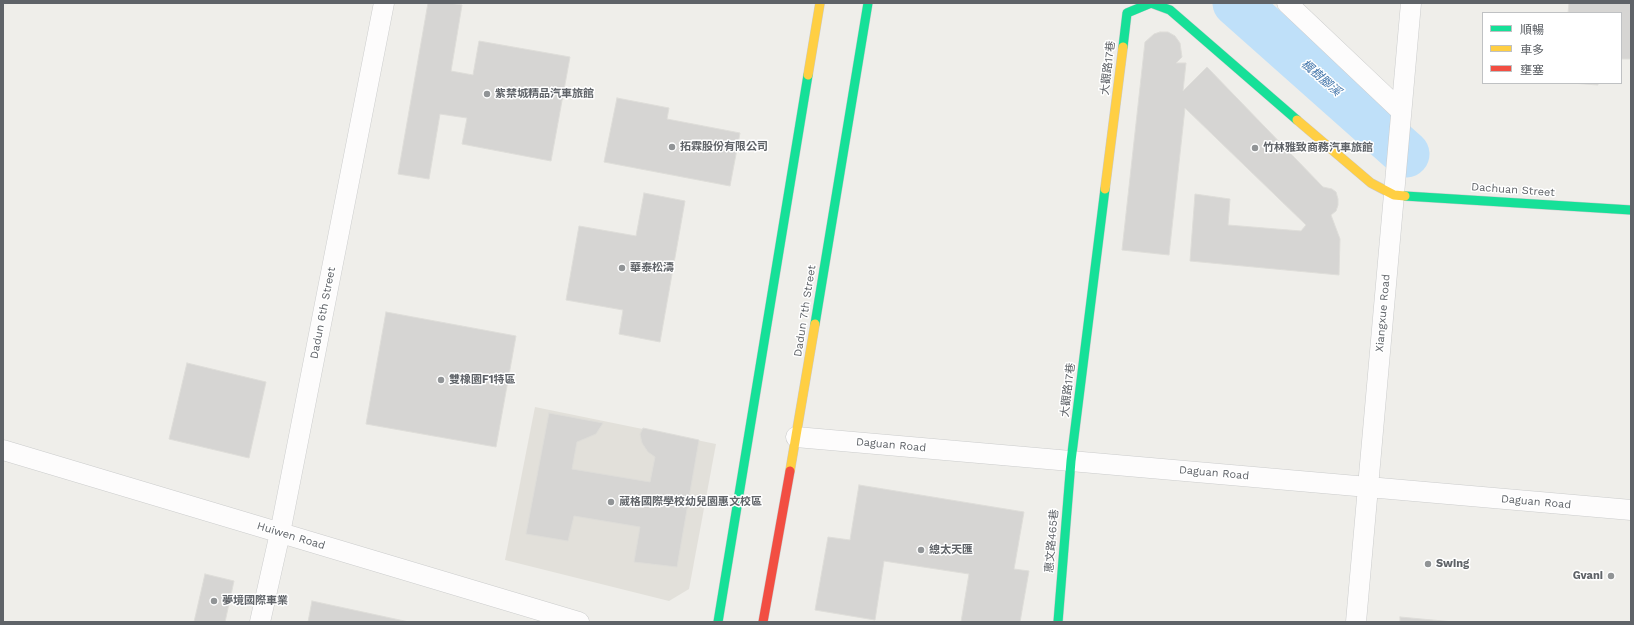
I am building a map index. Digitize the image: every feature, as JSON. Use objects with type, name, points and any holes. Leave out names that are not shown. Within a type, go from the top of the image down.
[{"type":"street","name":"Dadun 6th Street","points":[[260,622],[280,533],[384,3]]},
{"type":"street","points":[[718,622],[820,3]]},
{"type":"street","name":"Dadun 7th Street","points":[[763,622],[796,437],[868,3]]},
{"type":"street","name":"大觀路17巷","points":[[1071,461],[1126,13],[1151,3],[1170,10],[1371,183],[1394,194]]},
{"type":"street","points":[[1287,3],[1401,112]]},
{"type":"street","name":"Xiangxue Road","points":[[1356,622],[1410,3]]},
{"type":"street","name":"Dachuan Street","points":[[1394,194],[1631,210]]},
{"type":"street","name":"Daguan Road","points":[[796,437],[1631,510]]},
{"type":"street","name":"Huiwen Road","points":[[3,450],[579,622]]},
{"type":"street","name":"惠文路465巷","points":[[1058,622],[1071,461]]},
{"type":"shaded area","name":"葳格國際學校幼兒園惠文校區","points":[[535,407],[716,444],[689,589],[669,601],[505,560]]},
{"type":"building","name":"紫禁城精品汽車旅館","points":[[428,3],[449,3],[462,5],[451,71],[473,75],[479,41],[570,57],[551,161],[462,144],[467,118],[440,114],[429,179],[398,174]]},
{"type":"building","points":[[1569,3],[1631,3],[1631,59],[1622,59],[1622,12],[1568,12]]},
{"type":"building","name":"竹林雅致商務汽車旅館","points":[[1168,32],[1175,36],[1180,43],[1182,57],[1176,63],[1186,63],[1183,91],[1207,67],[1323,187],[1332,189],[1336,192],[1338,205],[1336,211],[1331,215],[1340,239],[1339,275],[1190,261],[1195,194],[1230,199],[1228,225],[1301,231],[1306,225],[1185,108],[1169,255],[1122,250],[1145,42],[1154,34]]},
{"type":"building","name":"拓霖股份有限公司","points":[[617,98],[669,108],[667,119],[740,133],[730,186],[604,162]]},
{"type":"building","name":"華泰松濤","points":[[644,193],[685,201],[660,342],[619,334],[623,310],[566,300],[579,226],[636,236]]},
{"type":"building","name":"雙橡園F1特區","points":[[386,312],[516,336],[496,447],[366,424]]},
{"type":"building","points":[[187,363],[266,382],[249,458],[169,439]]},
{"type":"building","points":[[549,413],[603,423],[596,434],[577,442],[572,469],[650,482],[655,457],[648,452],[642,443],[640,434],[643,428],[699,440],[677,567],[634,562],[640,527],[574,516],[568,541],[526,534]]},
{"type":"building","name":"總太天匯","points":[[859,485],[1024,512],[1014,569],[1029,571],[1020,622],[961,622],[969,574],[884,561],[875,620],[815,610],[828,537],[850,540]]},
{"type":"building","name":"夢境國際車業","points":[[205,574],[234,581],[225,622],[194,622]]},
{"type":"building","points":[[312,601],[409,622],[308,622]]},
{"type":"building","points":[[1400,617],[1454,622],[1400,622]]},
{"type":"waterway","name":"楓樹腳溪","points":[[1236,3],[1406,154]]},
{"type":"traffic: fast","points":[[815,324],[868,3]]},
{"type":"traffic: fast","points":[[1123,47],[1127,13],[1151,3],[1170,10],[1297,120]]},
{"type":"traffic: fast","points":[[718,622],[808,75]]},
{"type":"traffic: fast","points":[[1058,622],[1071,461],[1105,189]]},
{"type":"traffic: fast","points":[[1405,196],[1631,210]]},
{"type":"traffic: slow","points":[[808,75],[820,3]]},
{"type":"traffic: slow","points":[[1105,189],[1123,47]]},
{"type":"traffic: slow","points":[[1297,120],[1371,183],[1394,195],[1405,196]]},
{"type":"traffic: slow","points":[[790,471],[815,324]]},
{"type":"traffic: jam","points":[[763,622],[790,471]]},
{"type":"place","name":"紫禁城精品汽車旅館","points":[[487,94]]},
{"type":"place","name":"拓霖股份有限公司","points":[[672,147]]},
{"type":"place","name":"竹林雅致商務汽車旅館","points":[[1255,148]]},
{"type":"place","name":"華泰松濤","points":[[622,268]]},
{"type":"place","name":"雙橡園F1特區","points":[[441,380]]},
{"type":"place","name":"葳格國際學校幼兒園惠文校區","points":[[611,502]]},
{"type":"place","name":"總太天匯","points":[[921,550]]},
{"type":"place","name":"Swing","points":[[1428,564]]},
{"type":"place","name":"Gvani","points":[[1611,576]]},
{"type":"place","name":"夢境國際車業","points":[[214,601]]}]
